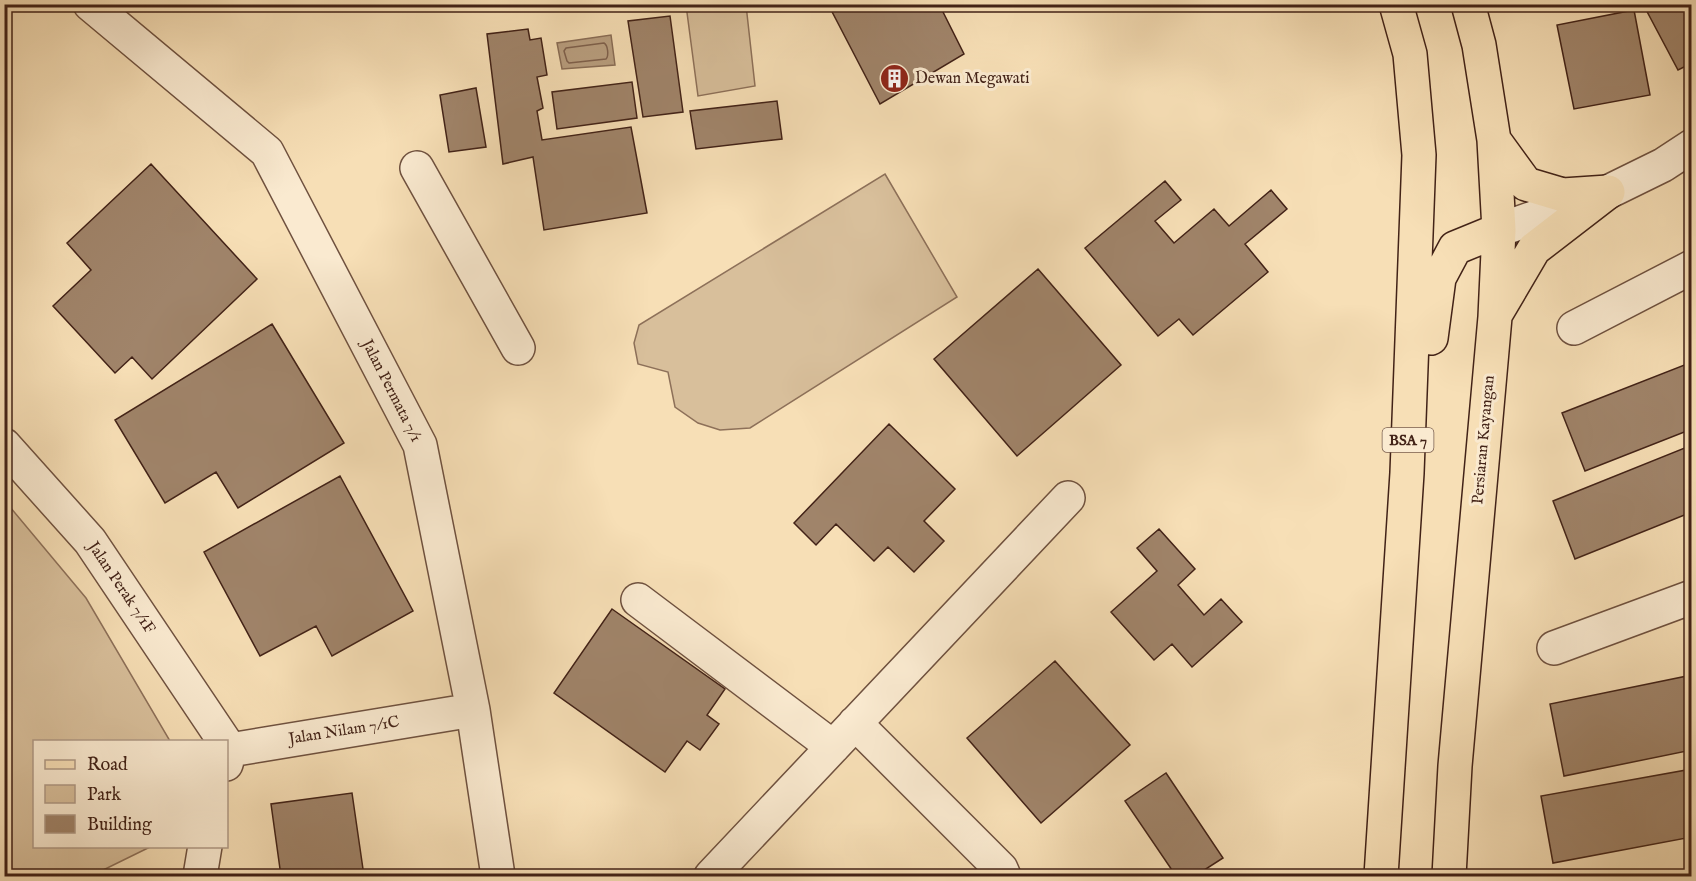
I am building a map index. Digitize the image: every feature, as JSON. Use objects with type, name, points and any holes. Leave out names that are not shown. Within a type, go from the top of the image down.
[{"type":"main road","name":"BSA 7","points":[[1381,876],[1407,473],[1419,155],[1410,54],[1396,4]]},
{"type":"main road","name":"Persiaran Kayangan","points":[[1449,876],[1455,766],[1495,317],[1499,230],[1494,140],[1479,45],[1468,4]]},
{"type":"main road","points":[[1494,140],[1526,184],[1563,195],[1608,192]]},
{"type":"main road","points":[[1495,317],[1534,249],[1608,192]]},
{"type":"main road","points":[[1407,473],[1427,370],[1439,278],[1455,248],[1499,230]]},
{"type":"street","name":"Jalan Permata 7/1","points":[[90,4],[267,152],[420,445],[473,710],[498,876]]},
{"type":"street","points":[[1499,230],[1608,192],[1663,165],[1692,146]]},
{"type":"street","points":[[417,168],[518,348]]},
{"type":"street","points":[[1574,328],[1692,267]]},
{"type":"street","name":"Jalan Perak 7/1F","points":[[4,445],[90,542],[220,740]]},
{"type":"street","points":[[711,876],[1068,498]]},
{"type":"street","points":[[1554,648],[1692,597]]},
{"type":"street","points":[[638,600],[833,747]]},
{"type":"street","name":"Jalan Nilam 7/1C","points":[[228,750],[473,710]]},
{"type":"street","points":[[855,723],[1001,869],[1004,876]]},
{"type":"street","points":[[200,876],[205,848]]},
{"type":"green space","points":[[686,5],[746,5],[755,86],[698,96]]},
{"type":"green space","points":[[885,174],[957,297],[750,428],[720,430],[698,423],[675,407],[668,372],[638,364],[634,343],[639,325]]},
{"type":"green space","points":[[5,501],[86,598],[169,740],[33,740],[33,848],[148,848],[91,876],[5,876]]},
{"type":"water","points":[[611,35],[615,65],[562,69],[557,43]]},
{"type":"building","name":"Dewan Megawati","points":[[828,4],[939,4],[964,54],[880,104]]},
{"type":"building","points":[[1643,4],[1692,4],[1692,63],[1678,70]]},
{"type":"building","points":[[1634,10],[1650,95],[1574,109],[1557,25]]},
{"type":"building","points":[[670,16],[683,112],[643,117],[628,21]]},
{"type":"building","points":[[528,29],[530,40],[541,38],[547,75],[537,77],[543,108],[537,111],[542,140],[631,127],[647,213],[544,230],[533,157],[503,164],[487,34]]},
{"type":"building","points":[[632,82],[637,118],[557,129],[552,92]]},
{"type":"building","points":[[476,88],[486,147],[449,152],[440,95]]},
{"type":"building","points":[[777,101],[782,139],[696,149],[690,111]]},
{"type":"building","points":[[151,164],[257,279],[152,379],[132,357],[115,373],[53,306],[91,270],[67,243]]},
{"type":"building","points":[[1165,181],[1181,200],[1155,221],[1174,243],[1214,209],[1229,226],[1271,190],[1287,209],[1245,244],[1268,272],[1193,335],[1179,319],[1158,336],[1085,248]]},
{"type":"building","points":[[1038,269],[1121,365],[1017,456],[934,359]]},
{"type":"building","points":[[272,324],[344,443],[238,508],[216,472],[165,503],[115,420]]},
{"type":"building","points":[[1692,362],[1692,429],[1585,471],[1562,413]]},
{"type":"building","points":[[889,424],[955,489],[924,521],[944,541],[914,572],[888,547],[874,561],[836,524],[816,545],[794,523]]},
{"type":"building","points":[[1692,445],[1692,512],[1575,559],[1553,501]]},
{"type":"building","points":[[340,476],[413,611],[332,656],[316,626],[260,656],[204,552]]},
{"type":"building","points":[[1159,529],[1195,569],[1178,585],[1204,615],[1221,599],[1242,622],[1192,667],[1172,644],[1154,660],[1111,612],[1157,571],[1137,548]]},
{"type":"building","points":[[612,609],[725,689],[707,715],[719,724],[700,750],[687,741],[665,772],[554,693]]},
{"type":"building","points":[[1055,661],[1130,745],[1041,823],[967,738]]},
{"type":"building","points":[[1692,675],[1692,750],[1564,776],[1550,704]]},
{"type":"building","points":[[1692,769],[1692,837],[1553,863],[1541,796]]},
{"type":"building","points":[[1166,773],[1223,858],[1195,876],[1176,876],[1125,801]]},
{"type":"building","points":[[352,793],[364,876],[281,876],[271,804]]},
{"type":"place","name":"Dewan Megawati","points":[[894,79]]}]
